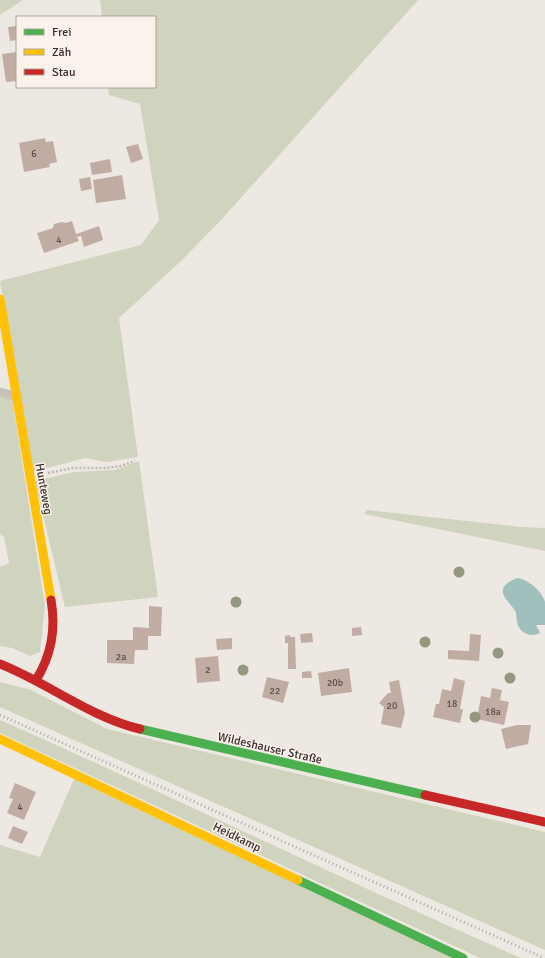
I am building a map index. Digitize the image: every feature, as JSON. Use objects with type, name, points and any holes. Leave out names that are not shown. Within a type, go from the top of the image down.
[{"type":"street","name":"Hunteweg","points":[[0,298],[52,605],[52,639],[48,662],[36,680]]},
{"type":"street","name":"Wildeshauser Straße","points":[[0,664],[36,680],[88,709],[128,726],[294,766],[545,822]]},
{"type":"street","name":"Heidkamp","points":[[0,738],[463,958]]},
{"type":"lane","points":[[0,392],[17,396]]},
{"type":"path","points":[[30,479],[73,468],[106,468],[121,466],[135,461]]},
{"type":"green space","points":[[0,0],[23,0],[0,15]]},
{"type":"green space","points":[[100,0],[418,0],[221,220],[181,261],[119,318],[138,457],[107,462],[85,458],[33,472],[0,281],[141,245],[159,220],[140,104],[109,95],[108,88],[156,88],[156,16],[102,16]]},
{"type":"green space","points":[[0,396],[12,398],[45,606],[40,652],[30,656],[12,648],[0,646],[0,567],[9,563],[4,537],[0,534]]},
{"type":"green space","points":[[139,461],[158,597],[65,607],[35,481],[74,472],[115,470]]},
{"type":"green space","points":[[367,510],[521,527],[545,528],[545,551],[364,514]]},
{"type":"green space","points":[[0,682],[31,690],[107,729],[545,832],[545,950],[0,707]]},
{"type":"green space","points":[[0,720],[131,779],[390,900],[521,958],[480,958],[0,733]]},
{"type":"green space","points":[[74,779],[454,958],[0,958],[0,845],[40,857]]},
{"type":"water","points":[[517,578],[530,583],[544,598],[545,625],[536,625],[540,633],[529,635],[522,631],[518,625],[515,610],[506,600],[503,588],[510,581]]},
{"type":"building","points":[[16,26],[16,40],[10,41],[8,27]]},
{"type":"building","points":[[16,52],[16,81],[6,82],[2,54]]},
{"type":"building","points":[[45,138],[46,142],[53,141],[57,162],[49,164],[50,167],[24,172],[19,143]]},
{"type":"building","points":[[138,144],[143,159],[131,163],[126,147]]},
{"type":"building","points":[[110,159],[112,172],[92,175],[90,163]]},
{"type":"building","points":[[122,175],[126,199],[96,203],[93,180]]},
{"type":"building","points":[[90,177],[92,189],[81,191],[79,179]]},
{"type":"building","points":[[72,221],[76,234],[99,226],[103,240],[84,247],[81,236],[77,237],[79,241],[44,253],[37,233],[53,228],[54,224]]},
{"type":"building","points":[[149,606],[162,607],[161,636],[148,636],[148,650],[135,650],[134,664],[107,663],[107,640],[133,640],[133,627],[149,628]]},
{"type":"building","points":[[361,627],[362,635],[352,636],[352,628]]},
{"type":"building","points":[[312,633],[313,642],[301,643],[300,634]]},
{"type":"building","points":[[470,634],[481,635],[479,661],[448,659],[448,650],[469,651]]},
{"type":"building","points":[[290,635],[290,637],[295,637],[296,669],[288,669],[288,643],[285,643],[285,636]]},
{"type":"building","points":[[232,638],[232,649],[217,650],[216,639]]},
{"type":"building","points":[[218,656],[220,681],[197,683],[195,658]]},
{"type":"building","points":[[349,668],[352,692],[321,696],[318,673]]},
{"type":"building","points":[[311,671],[312,678],[302,678],[302,672]]},
{"type":"building","points":[[267,677],[289,682],[283,703],[262,697]]},
{"type":"building","points":[[454,678],[465,681],[460,709],[463,709],[460,723],[433,717],[436,704],[439,704],[442,689],[451,691]]},
{"type":"building","points":[[399,680],[405,713],[401,728],[381,724],[384,707],[379,703],[388,693],[391,693],[389,682]]},
{"type":"building","points":[[492,688],[502,690],[500,700],[509,702],[504,725],[477,719],[481,696],[490,698]]},
{"type":"building","points":[[517,725],[531,725],[528,744],[506,749],[501,729]]},
{"type":"building","points":[[15,783],[36,792],[24,820],[7,813],[13,799],[9,798]]},
{"type":"building","points":[[13,826],[28,832],[22,844],[8,838]]},
{"type":"railway","points":[[0,715],[544,958]]},
{"type":"traffic: fast","points":[[140,729],[425,795]]},
{"type":"traffic: fast","points":[[298,880],[463,958]]},
{"type":"traffic: slow","points":[[0,299],[51,600]]},
{"type":"traffic: slow","points":[[0,739],[298,880]]},
{"type":"traffic: jam","points":[[36,680],[49,652],[51,642],[53,621],[51,600]]},
{"type":"traffic: jam","points":[[0,664],[35,680],[86,708],[122,724],[140,729]]},
{"type":"traffic: jam","points":[[425,795],[545,822]]}]
